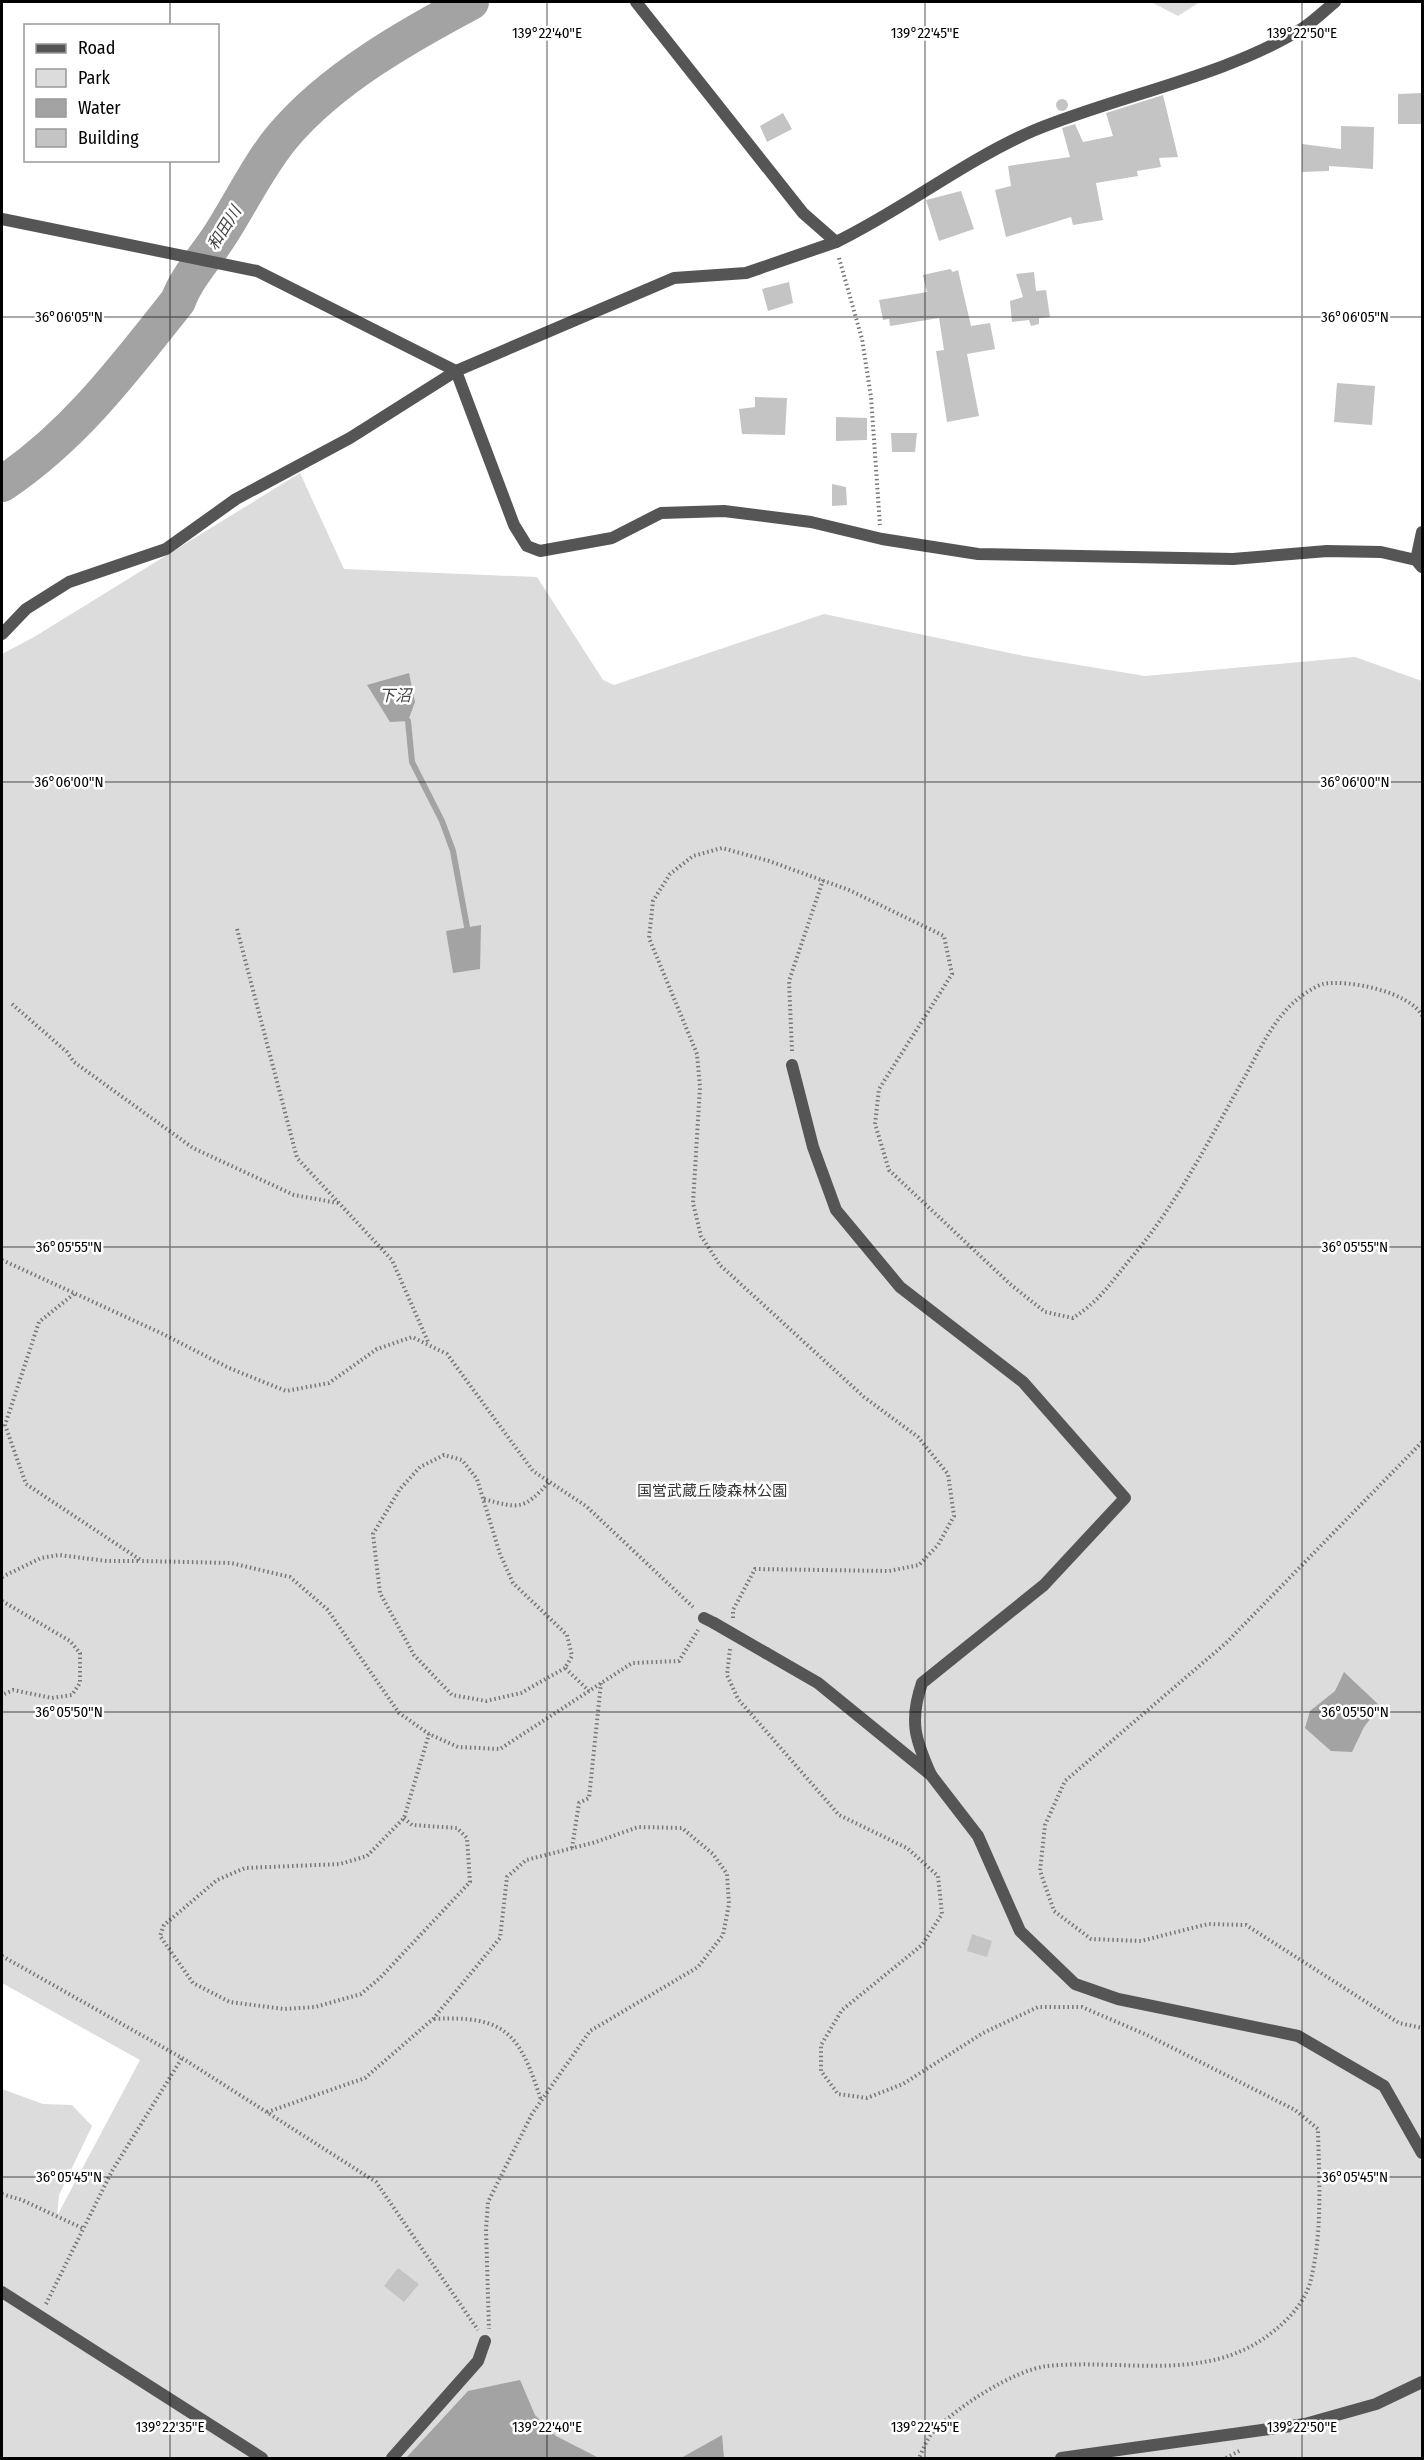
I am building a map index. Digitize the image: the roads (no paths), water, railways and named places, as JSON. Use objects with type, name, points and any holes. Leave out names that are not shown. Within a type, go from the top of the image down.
[{"type":"street","points":[[636,2],[803,213],[836,242]]},
{"type":"street","points":[[2,634],[26,609],[69,582],[166,549],[236,499],[350,438],[456,371],[674,278],[746,273],[836,242],[867,227],[982,158],[1033,131],[1250,55],[1304,27],[1335,2]]},
{"type":"street","points":[[2,219],[257,271],[456,371],[514,525],[527,546],[540,551],[612,538],[661,513],[724,511],[811,522],[882,539],[978,554],[1233,559],[1327,551],[1380,552],[1419,563],[1422,532]]},
{"type":"street","points":[[792,1065],[813,1147],[836,1210],[900,1287],[1023,1382],[1125,1498],[1044,1585],[922,1683],[914,1706],[915,1740],[931,1775],[978,1836],[1020,1931],[1075,1984],[1118,1999],[1298,2036],[1384,2086],[1422,2153]]},
{"type":"street","points":[[709,1620],[818,1683],[931,1775]]},
{"type":"street","points":[[2,2292],[262,2458]]},
{"type":"street","points":[[392,2458],[478,2361],[485,2341]]},
{"type":"street","points":[[1061,2458],[1305,2424],[1376,2404],[1422,2382]]},
{"type":"water","name":"下沼","points":[[409,673],[415,702],[408,721],[390,722],[367,685]]},
{"type":"water","points":[[481,925],[480,969],[453,973],[446,931]]},
{"type":"water","points":[[1344,1672],[1380,1706],[1364,1727],[1352,1752],[1331,1751],[1305,1728],[1310,1711],[1335,1691]]},
{"type":"water","points":[[520,2380],[535,2415],[556,2436],[599,2458],[406,2458],[468,2391]]},
{"type":"water","points":[[722,2435],[724,2458],[681,2458]]},
{"type":"waterway","name":"和田川","points":[[2,484],[52,445],[75,423],[138,351],[178,301],[266,158],[302,115],[371,60],[471,2]]},
{"type":"waterway","points":[[408,721],[412,762],[442,821],[453,851],[467,927]]},
{"type":"park label","name":"国営武蔵丘陵森林公園","points":[[712,1491]]}]
